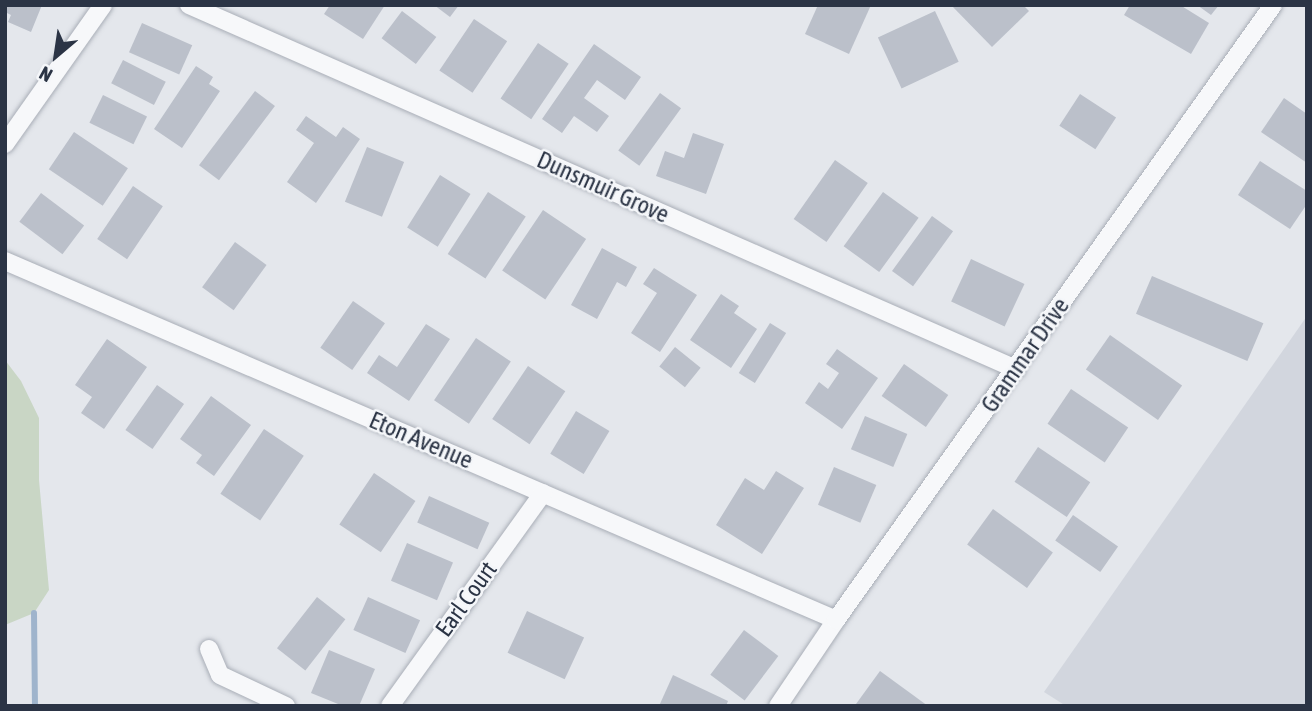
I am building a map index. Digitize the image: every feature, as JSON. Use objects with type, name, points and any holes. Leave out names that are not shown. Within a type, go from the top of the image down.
[{"type":"street","points":[[5,144],[103,5]]},
{"type":"street","name":"Dunsmuir Grove","points":[[190,5],[1016,369]]},
{"type":"street","name":"Grammar Drive","points":[[778,706],[836,620],[1273,5]]},
{"type":"street","name":"Eton Avenue","points":[[5,261],[836,620]]},
{"type":"street","name":"Earl Court","points":[[390,706],[543,493]]},
{"type":"street","points":[[209,649],[220,675],[286,706]]},
{"type":"shaded area","points":[[1307,316],[1307,706],[1066,706],[1044,692]]},
{"type":"green space","points":[[5,360],[21,381],[39,418],[39,480],[49,590],[34,613],[5,625]]},
{"type":"building","points":[[5,5],[42,5],[31,32],[8,22],[11,15],[5,12]]},
{"type":"building","points":[[330,5],[385,5],[363,39],[324,14]]},
{"type":"building","points":[[434,5],[459,5],[450,17]]},
{"type":"building","points":[[818,5],[871,5],[849,54],[805,34]]},
{"type":"building","points":[[951,5],[1023,5],[1029,11],[992,47]]},
{"type":"building","points":[[1130,5],[1180,5],[1209,23],[1191,54],[1124,15]]},
{"type":"building","points":[[1197,5],[1219,5],[1211,15]]},
{"type":"building","points":[[402,11],[436,37],[416,64],[382,38]]},
{"type":"building","points":[[935,11],[959,62],[902,88],[878,38]]},
{"type":"building","points":[[474,19],[507,41],[472,93],[439,70]]},
{"type":"building","points":[[142,23],[192,45],[179,75],[129,52]]},
{"type":"building","points":[[538,43],[569,64],[531,119],[501,99]]},
{"type":"building","points":[[594,44],[641,77],[625,100],[597,80],[584,98],[609,116],[597,132],[574,116],[562,133],[542,119]]},
{"type":"building","points":[[123,60],[166,82],[154,105],[111,83]]},
{"type":"building","points":[[196,66],[213,77],[209,84],[220,91],[182,148],[154,129]]},
{"type":"building","points":[[255,91],[275,106],[219,180],[199,165]]},
{"type":"building","points":[[660,93],[681,108],[639,166],[618,150]]},
{"type":"building","points":[[1080,94],[1116,117],[1095,149],[1059,126]]},
{"type":"building","points":[[103,95],[147,116],[133,144],[89,123]]},
{"type":"building","points":[[1284,98],[1307,114],[1307,163],[1261,132]]},
{"type":"building","points":[[306,116],[336,137],[343,127],[360,139],[316,203],[287,182],[314,143],[296,130]]},
{"type":"building","points":[[74,132],[128,168],[103,206],[49,169]]},
{"type":"building","points":[[693,133],[724,144],[706,194],[656,176],[665,151],[684,158]]},
{"type":"building","points":[[367,147],[404,162],[382,217],[345,202]]},
{"type":"building","points":[[835,160],[868,183],[826,242],[794,219]]},
{"type":"building","points":[[1260,161],[1307,191],[1307,204],[1290,229],[1238,195]]},
{"type":"building","points":[[440,175],[471,194],[438,247],[407,228]]},
{"type":"building","points":[[133,186],[163,206],[127,259],[97,239]]},
{"type":"building","points":[[488,192],[526,217],[485,279],[448,254]]},
{"type":"building","points":[[883,192],[919,218],[879,272],[844,246]]},
{"type":"building","points":[[41,193],[84,225],[62,254],[19,222]]},
{"type":"building","points":[[543,210],[586,239],[545,300],[502,271]]},
{"type":"building","points":[[932,216],[953,231],[913,286],[892,271]]},
{"type":"building","points":[[235,242],[267,265],[234,310],[202,287]]},
{"type":"building","points":[[602,248],[637,267],[626,287],[617,282],[597,319],[571,305]]},
{"type":"building","points":[[971,259],[1024,284],[1005,327],[951,302]]},
{"type":"building","points":[[654,268],[697,295],[660,352],[631,333],[657,293],[643,284]]},
{"type":"building","points":[[1152,276],[1263,323],[1247,361],[1136,314]]},
{"type":"building","points":[[721,294],[739,306],[734,313],[757,329],[731,368],[690,340]]},
{"type":"building","points":[[353,301],[385,323],[352,370],[320,348]]},
{"type":"building","points":[[770,323],[786,333],[755,383],[739,373]]},
{"type":"building","points":[[426,324],[450,339],[409,401],[367,373],[379,355],[397,367]]},
{"type":"building","points":[[1110,335],[1182,385],[1158,420],[1086,369]]},
{"type":"building","points":[[476,338],[511,361],[469,424],[434,400]]},
{"type":"building","points":[[107,339],[147,367],[104,429],[81,413],[92,397],[75,385]]},
{"type":"building","points":[[675,347],[701,368],[685,387],[659,366]]},
{"type":"building","points":[[837,349],[878,378],[842,429],[805,403],[819,382],[828,389],[839,373],[826,364]]},
{"type":"building","points":[[904,364],[948,395],[926,427],[882,396]]},
{"type":"building","points":[[528,366],[565,391],[530,444],[492,419]]},
{"type":"building","points":[[157,385],[184,404],[152,449],[125,430]]},
{"type":"building","points":[[1071,389],[1128,428],[1105,462],[1048,424]]},
{"type":"building","points":[[211,396],[251,425],[214,476],[196,463],[202,455],[180,439]]},
{"type":"building","points":[[576,411],[609,431],[584,474],[550,454]]},
{"type":"building","points":[[865,416],[907,434],[893,467],[851,449]]},
{"type":"building","points":[[264,429],[304,456],[260,521],[220,494]]},
{"type":"building","points":[[1038,447],[1090,482],[1067,517],[1015,482]]},
{"type":"building","points":[[834,467],[876,485],[860,523],[818,505]]},
{"type":"building","points":[[776,471],[804,488],[762,554],[716,525],[745,478],[764,490]]},
{"type":"building","points":[[374,473],[415,501],[381,552],[339,524]]},
{"type":"building","points":[[429,496],[489,523],[477,549],[417,522]]},
{"type":"building","points":[[993,509],[1053,552],[1027,588],[967,545]]},
{"type":"building","points":[[1073,515],[1118,547],[1100,572],[1055,540]]},
{"type":"building","points":[[407,543],[453,563],[437,600],[391,581]]},
{"type":"building","points":[[317,597],[345,619],[305,670],[277,648]]},
{"type":"building","points":[[368,597],[420,620],[405,653],[353,630]]},
{"type":"building","points":[[527,611],[584,638],[565,679],[508,653]]},
{"type":"building","points":[[744,630],[778,656],[745,701],[710,675]]},
{"type":"building","points":[[329,650],[375,669],[359,706],[343,706],[311,693]]},
{"type":"building","points":[[880,671],[928,706],[856,704]]},
{"type":"building","points":[[673,675],[728,701],[726,706],[659,706]]},
{"type":"waterway","points":[[34,613],[35,706]]}]
